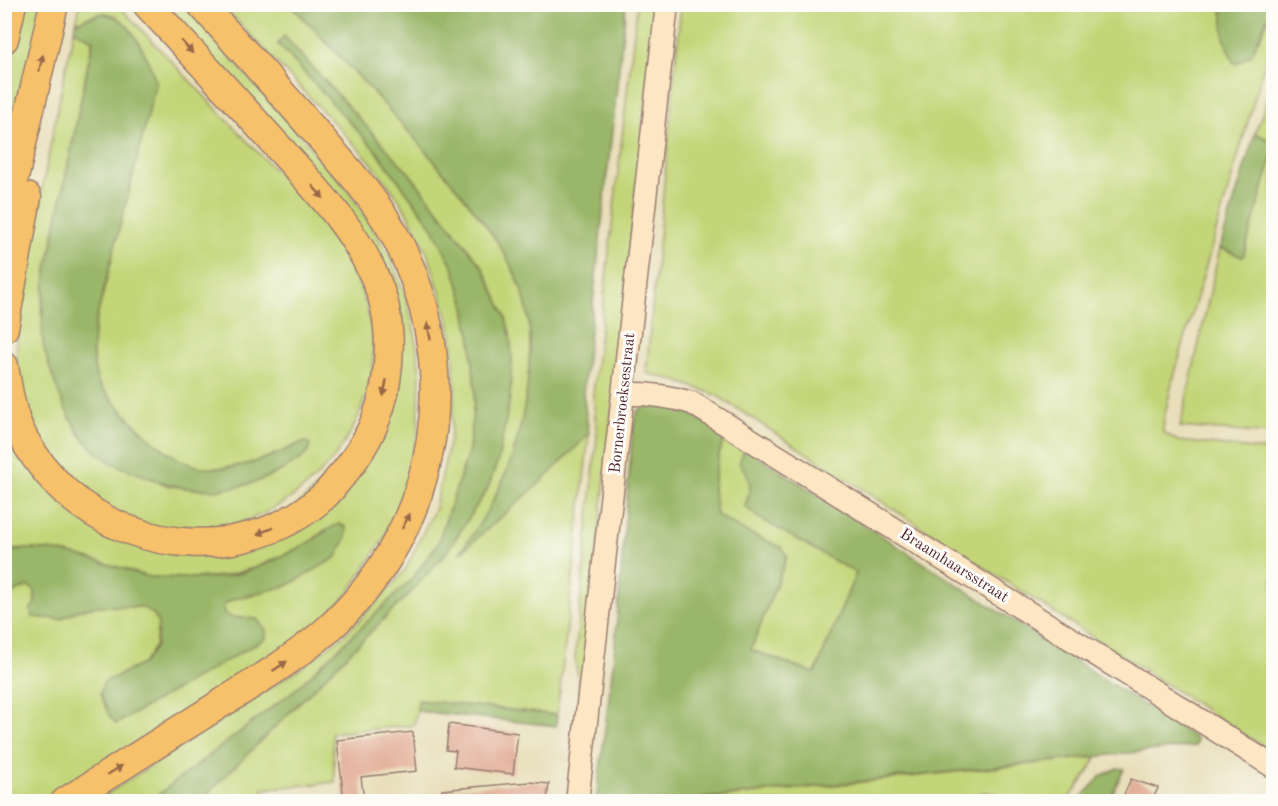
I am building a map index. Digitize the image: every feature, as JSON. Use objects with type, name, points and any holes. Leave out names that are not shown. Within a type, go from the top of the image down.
[{"type":"highway","points":[[4,39],[12,4]]},
{"type":"highway","points":[[4,366],[16,422],[34,456],[52,479],[80,504],[114,525],[147,537],[180,543],[218,543],[253,536],[286,522],[306,509],[324,496],[356,459],[380,411],[388,368],[388,333],[380,287],[368,261],[351,232],[322,197],[147,4]]},
{"type":"highway","points":[[65,801],[302,651],[352,605],[375,577],[413,509],[424,475],[434,425],[435,378],[429,328],[415,278],[389,224],[358,182],[309,124],[201,4]]},
{"type":"highway","points":[[4,222],[54,5]]},
{"type":"highway","points":[[4,328],[30,184],[28,120]]},
{"type":"main road","name":"Bornerbroeksestraat","points":[[577,801],[667,4]]},
{"type":"main road","name":"Braamhaarsstraat","points":[[624,394],[648,393],[670,396],[692,403],[1274,767]]},
{"type":"green space","points":[[23,5],[45,5],[5,175],[5,85]]},
{"type":"green space","points":[[80,5],[118,5],[312,211],[341,250],[367,308],[373,341],[373,365],[367,394],[345,443],[326,467],[304,488],[279,506],[251,519],[222,527],[191,530],[160,528],[136,521],[111,509],[88,493],[59,465],[33,425],[22,395],[17,364],[19,318],[52,134],[74,30],[93,39],[46,275],[41,311],[79,434],[104,458],[169,486],[222,490],[301,443],[265,459],[240,466],[214,468],[188,464],[151,439],[99,384],[94,364],[94,329],[156,83],[138,40],[122,21],[113,15],[104,13],[76,22]]},
{"type":"green space","points":[[154,5],[184,5],[349,191],[389,255],[406,297],[415,334],[420,374],[418,432],[394,523],[349,592],[311,634],[49,801],[5,801],[5,597],[28,586],[35,591],[34,617],[61,619],[76,611],[97,606],[142,607],[155,615],[158,624],[155,646],[143,664],[122,673],[180,687],[266,638],[257,619],[231,617],[224,614],[224,604],[233,599],[252,596],[326,529],[310,542],[290,552],[257,567],[224,576],[149,577],[112,565],[20,548],[5,552],[4,404],[96,529],[254,541],[374,439],[378,269]]},
{"type":"green space","points":[[222,5],[252,7],[291,5],[431,157],[492,234],[510,263],[526,303],[530,330],[529,366],[522,417],[510,464],[501,486],[461,551],[540,482],[589,434],[557,715],[419,700],[414,725],[332,733],[335,782],[263,789],[264,801],[200,801],[410,593],[446,553],[488,488],[498,460],[510,398],[512,361],[510,334],[505,315],[483,268],[410,174],[278,44],[378,153],[432,226],[453,267],[464,302],[471,339],[475,391],[469,450],[438,543],[412,579],[297,688],[150,801],[95,802],[301,668],[347,633],[383,596],[405,570],[435,508],[451,434],[455,387],[453,344],[448,318],[429,257],[414,225],[400,201],[371,162]]},
{"type":"green space","points":[[291,5],[626,5],[583,393],[589,434],[541,482],[459,554],[500,487],[517,442],[530,357],[526,303],[510,263],[471,206],[392,113]]},
{"type":"green space","points":[[637,5],[656,5],[581,701],[575,658],[597,435],[593,394]]},
{"type":"green space","points":[[681,5],[1222,5],[1222,13],[1259,40],[1273,8],[1273,31],[1267,56],[1172,383],[1163,432],[1178,441],[1273,451],[1273,753],[716,395],[646,373]]},
{"type":"green space","points":[[1222,5],[1273,5],[1251,55],[1236,64],[1233,62],[1224,37]]},
{"type":"green space","points":[[103,13],[115,17],[130,30],[146,57],[156,83],[94,329],[93,357],[96,378],[103,390],[140,429],[164,449],[188,464],[214,468],[240,466],[308,442],[309,450],[300,460],[252,483],[219,489],[186,488],[153,479],[108,461],[93,449],[76,429],[64,406],[50,369],[42,334],[46,275],[93,40],[74,30],[76,22]]},
{"type":"green space","points":[[284,36],[410,174],[483,268],[505,315],[510,334],[512,361],[510,398],[498,460],[488,488],[446,553],[410,593],[200,801],[150,801],[297,688],[412,579],[438,543],[469,450],[475,391],[471,339],[464,302],[453,267],[432,226],[378,153],[278,44]]},
{"type":"green space","points":[[1273,90],[1273,142],[1255,133]]},
{"type":"green space","points":[[1255,133],[1273,142],[1273,153],[1243,257],[1220,248]]},
{"type":"green space","points":[[1273,153],[1273,434],[1180,427],[1220,248],[1243,257]]},
{"type":"green space","points":[[647,406],[683,408],[725,435],[718,458],[713,489],[717,515],[740,529],[781,547],[787,556],[751,650],[815,673],[856,573],[757,517],[745,506],[750,483],[739,463],[745,448],[1197,739],[1195,746],[677,801],[596,802],[614,656],[633,426],[638,410]]},
{"type":"green space","points":[[725,435],[745,448],[747,474],[751,488],[809,545],[856,573],[815,673],[751,650],[787,556],[781,547],[740,529],[717,515],[713,489],[718,458]]},
{"type":"green space","points":[[339,524],[346,527],[346,538],[337,557],[287,586],[233,599],[224,604],[224,614],[231,617],[257,619],[266,630],[266,638],[116,724],[110,717],[100,694],[104,682],[143,664],[156,646],[158,624],[154,615],[142,607],[97,606],[76,611],[61,619],[33,617],[30,610],[35,603],[35,591],[28,586],[5,597],[5,552],[33,549],[61,552],[153,577],[222,577],[244,572],[277,559]]},
{"type":"green space","points":[[418,700],[557,715],[556,726],[417,711]]},
{"type":"green space","points":[[1096,757],[1088,773],[1067,801],[1007,801],[995,793],[982,792],[970,802],[677,802]]},
{"type":"green space","points":[[1117,768],[1124,769],[1109,801],[1078,801],[1101,776]]},
{"type":"building","points":[[449,724],[518,733],[513,774],[454,767],[456,751],[446,750]]},
{"type":"building","points":[[413,732],[417,771],[361,777],[364,801],[344,801],[337,740]]},
{"type":"building","points":[[1131,779],[1158,788],[1152,801],[1121,801]]},
{"type":"building","points":[[529,782],[549,784],[547,799],[518,801],[494,798],[494,801],[443,801],[442,790]]}]
